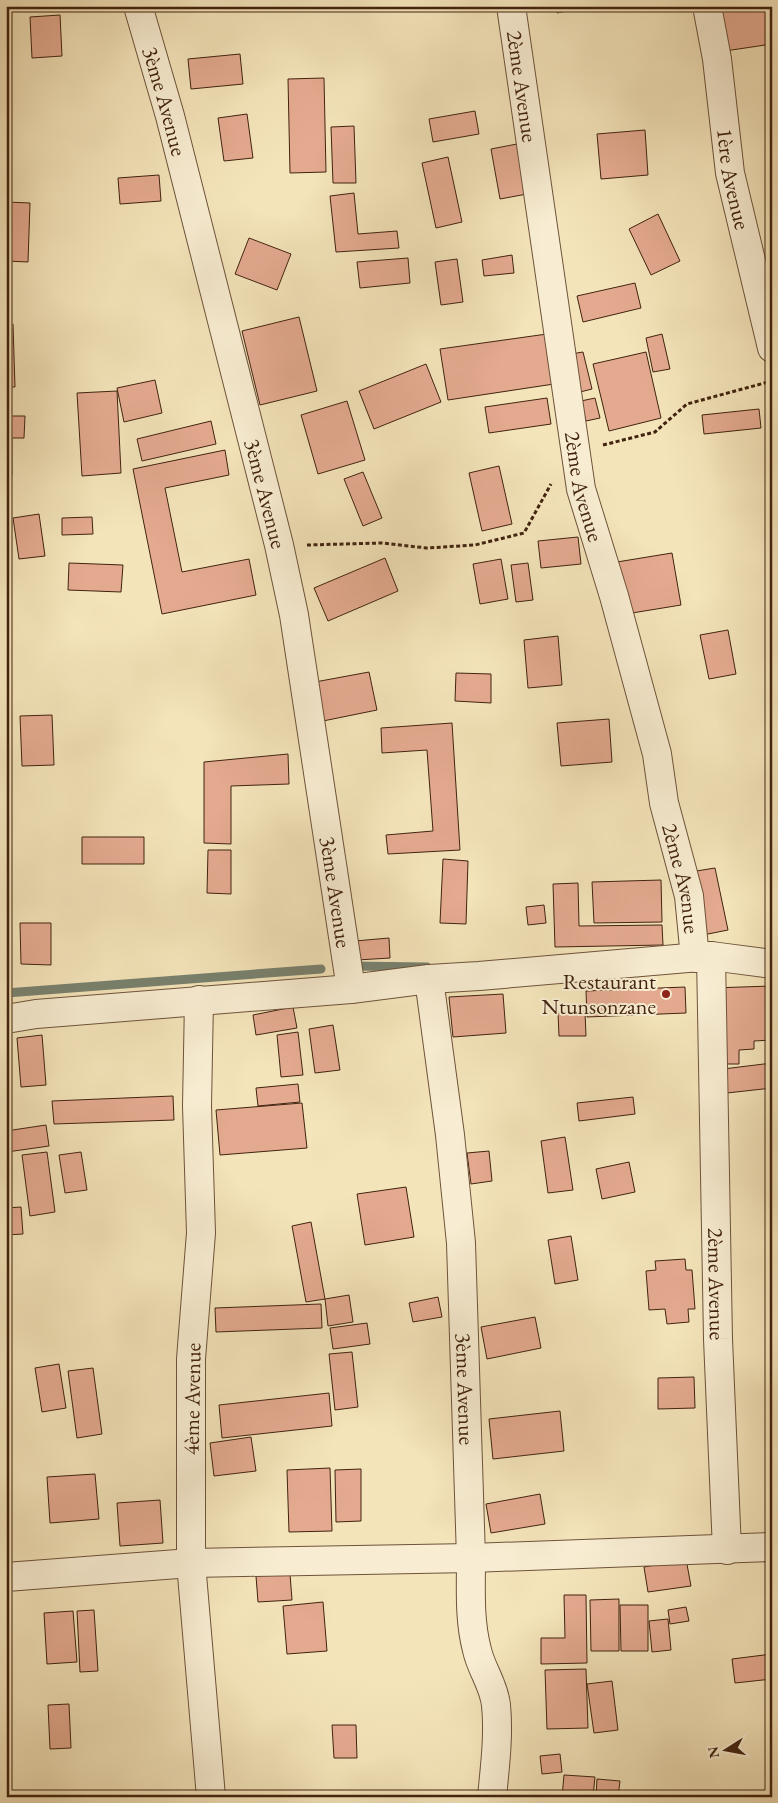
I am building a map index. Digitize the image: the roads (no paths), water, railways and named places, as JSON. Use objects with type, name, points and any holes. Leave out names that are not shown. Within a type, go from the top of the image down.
[{"type":"street","name":"3ème Avenue","points":[[138,6],[170,116],[279,546],[294,615],[351,989]]},
{"type":"street","name":"2ème Avenue","points":[[511,6],[581,489],[614,596],[657,754],[664,803],[703,957],[727,1550]]},
{"type":"street","name":"1ère Avenue","points":[[707,6],[717,60],[730,174],[772,348]]},
{"type":"street","points":[[6,1019],[36,1014],[351,989],[429,979],[489,976],[703,957],[772,964]]},
{"type":"street","name":"3ème Avenue","points":[[429,979],[450,1135],[460,1243],[471,1558],[470,1610],[477,1651],[490,1680],[496,1703],[497,1747],[492,1797]]},
{"type":"street","name":"4ème Avenue","points":[[199,1000],[197,1106],[202,1233],[191,1359],[191,1563],[211,1797]]},
{"type":"street","points":[[6,1577],[191,1563],[471,1558],[772,1547]]},
{"type":"waterway","points":[[350,966],[427,967]]},
{"type":"waterway","points":[[6,993],[321,969]]},
{"type":"place","name":"Restaurant Ntunsonzane","points":[[666,994]]}]
